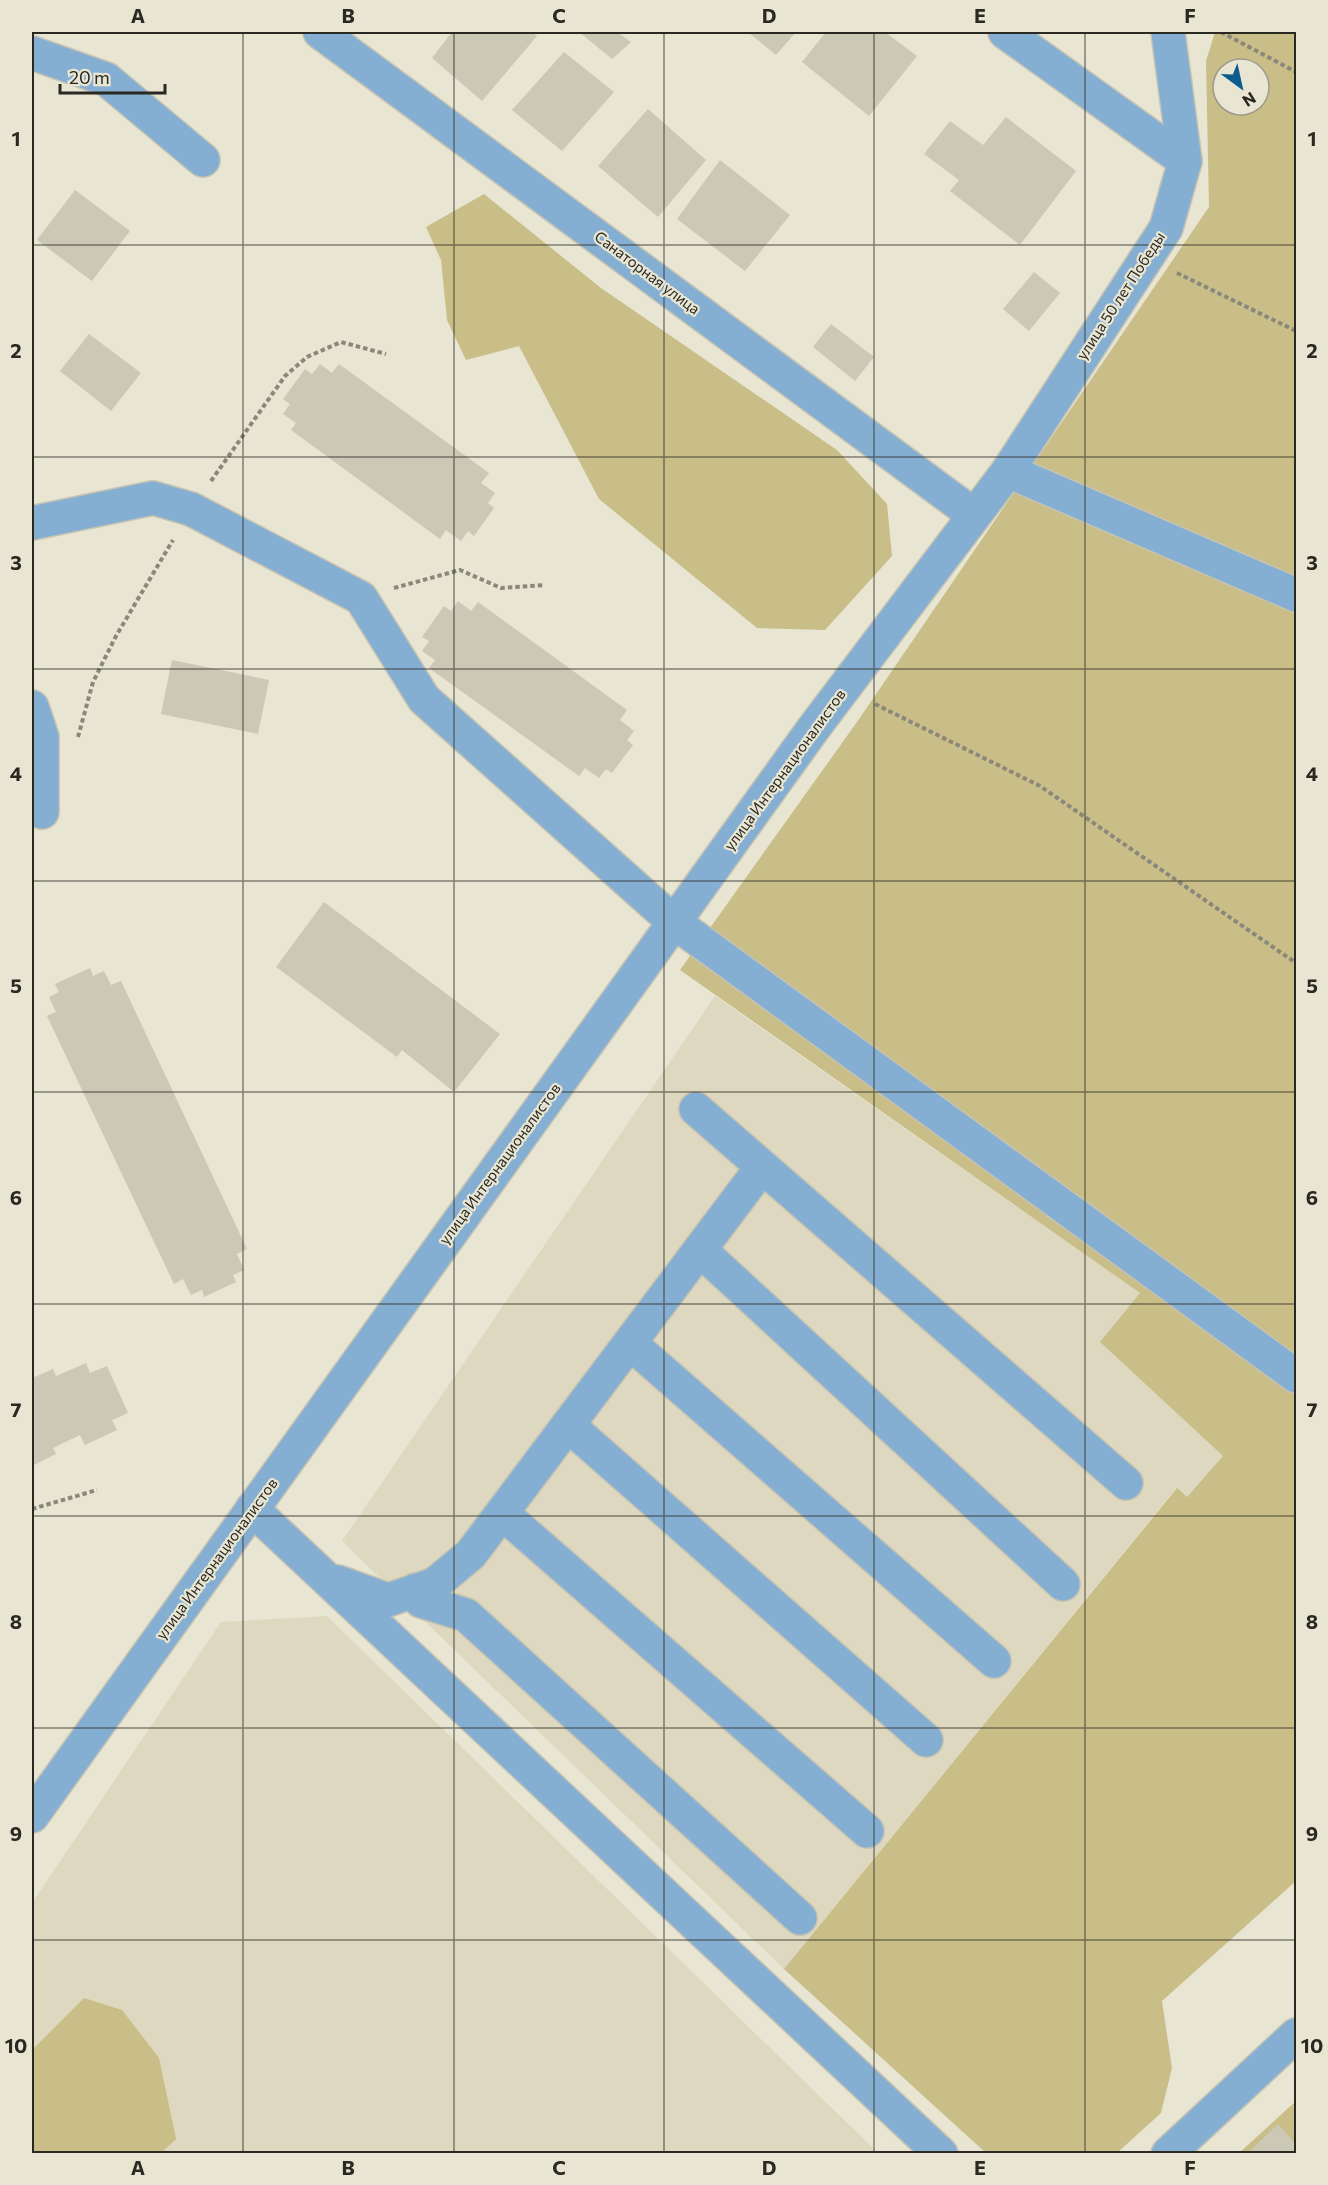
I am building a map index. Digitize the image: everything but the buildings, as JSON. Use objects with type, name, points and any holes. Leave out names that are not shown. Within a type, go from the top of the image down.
[{"type":"street","name":"Санаторная улица","points":[[320,32],[974,515]]},
{"type":"street","points":[[1005,32],[1185,161]]},
{"type":"street","points":[[1168,32],[1185,161]]},
{"type":"street","points":[[32,53],[106,79],[203,160]]},
{"type":"street","name":"улица 50 лет Победы","points":[[974,515],[1008,471],[1166,228],[1185,161]]},
{"type":"street","points":[[1008,471],[1296,595]]},
{"type":"street","points":[[32,523],[153,498],[191,509],[361,598],[424,699],[674,922],[1296,1376]]},
{"type":"street","name":"улица Интернационалистов","points":[[32,1816],[674,922],[974,515]]},
{"type":"street","points":[[32,707],[42,737],[42,812]]},
{"type":"street","points":[[696,1109],[1126,1483]]},
{"type":"street","points":[[326,1578],[388,1600],[435,1584],[471,1554],[762,1167]]},
{"type":"street","points":[[700,1250],[1063,1584]]},
{"type":"street","points":[[630,1343],[994,1660]]},
{"type":"street","points":[[568,1425],[926,1740]]},
{"type":"street","points":[[252,1509],[941,2154]]},
{"type":"street","points":[[502,1513],[867,1831]]},
{"type":"street","points":[[416,1590],[422,1600],[466,1615],[800,1918]]},
{"type":"street","points":[[1168,2154],[1296,2036]]},
{"type":"path","points":[[1221,32],[1296,72]]},
{"type":"path","points":[[1146,258],[1296,331]]},
{"type":"path","points":[[78,738],[93,682],[116,636],[191,509],[285,376],[307,357],[341,342],[386,354]]},
{"type":"path","points":[[361,598],[460,570],[501,588],[546,585]]},
{"type":"path","points":[[845,689],[1040,786],[1296,963]]},
{"type":"path","points":[[32,1509],[97,1490]]},
{"type":"shaded area","points":[[1215,32],[1296,32],[1296,1881],[1162,2001],[1172,2068],[1161,2113],[1117,2153],[986,2153],[784,1969],[1177,1488],[1187,1497],[1223,1456],[1100,1342],[1140,1293],[680,970],[857,722],[1209,207],[1206,61]]},
{"type":"shaded area","points":[[484,194],[601,288],[837,450],[887,504],[892,556],[825,630],[757,628],[599,499],[519,346],[466,360],[447,320],[441,260],[426,227]]},
{"type":"shaded area","points":[[715,996],[1140,1293],[1100,1342],[1223,1456],[1187,1497],[1176,1488],[784,1969],[342,1541]]},
{"type":"shaded area","points":[[327,1616],[878,2153],[32,2154],[32,1903],[221,1622]]},
{"type":"shaded area","points":[[84,1998],[122,2010],[159,2058],[176,2139],[161,2153],[32,2153],[32,2050]]},
{"type":"shaded area","points":[[1296,2101],[1296,2153],[1239,2153]]}]
